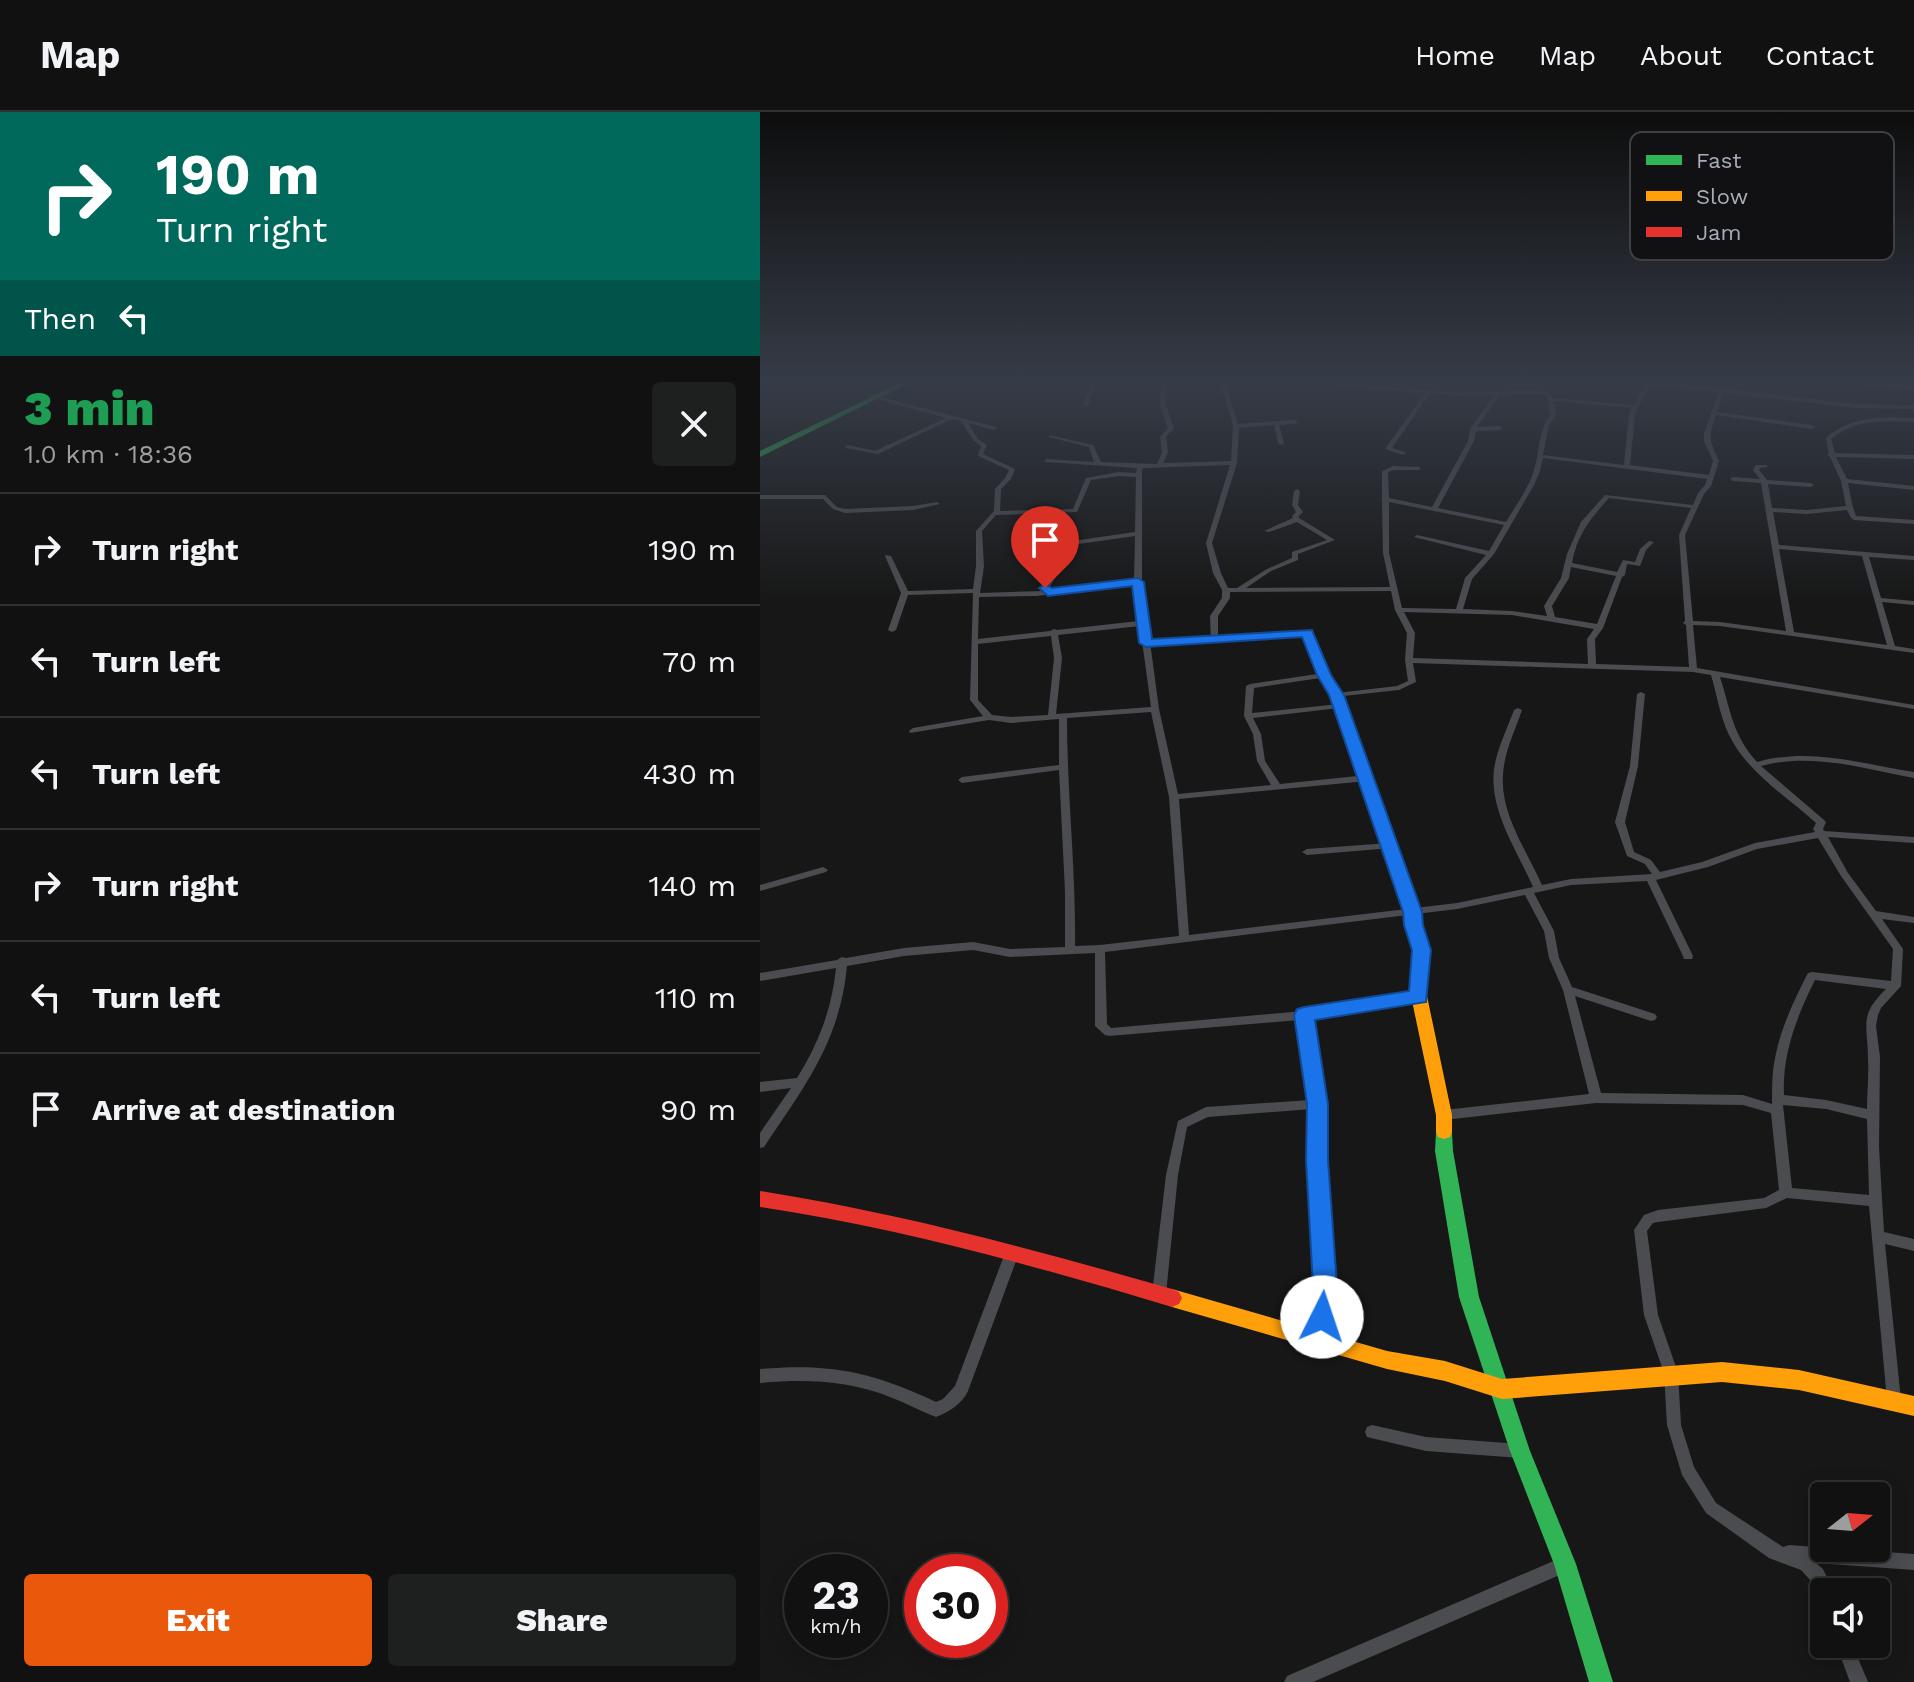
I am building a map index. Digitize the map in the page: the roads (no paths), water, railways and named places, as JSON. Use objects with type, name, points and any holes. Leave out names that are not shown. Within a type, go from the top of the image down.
[{"type":"street","points":[[985,457],[1012,469],[1008,479],[998,489],[997,513]]},
{"type":"street","points":[[1096,457],[1098,463]]},
{"type":"street","points":[[1160,464],[1163,457]]},
{"type":"street","points":[[1214,640],[1214,616],[1226,598],[1226,590],[1217,573],[1209,543],[1234,457]]},
{"type":"street","points":[[1434,509],[1462,457]]},
{"type":"street","points":[[1459,611],[1469,578],[1491,554],[1531,485],[1539,457]]},
{"type":"street","points":[[1550,457],[1710,477]]},
{"type":"street","points":[[1627,466],[1628,457]]},
{"type":"street","points":[[1693,670],[1682,535],[1710,477],[1716,461],[1714,457]]},
{"type":"street","points":[[1831,457],[1844,481],[1843,491],[1854,518],[1914,522]]},
{"type":"street","points":[[1047,461],[1142,466],[1234,463]]},
{"type":"street","points":[[1142,466],[1139,475],[1138,582],[1155,709],[1174,797],[1184,938]]},
{"type":"street","points":[[1765,466],[1758,466],[1756,470],[1764,480],[1790,633]]},
{"type":"street","points":[[1248,716],[1406,687],[1412,682],[1409,660],[1411,633],[1399,610],[1386,553],[1384,499],[1386,469],[1418,468]]},
{"type":"street","points":[[989,717],[974,700],[980,566],[978,534],[990,516],[997,513],[1075,511],[1088,479],[1119,474],[1139,475]]},
{"type":"street","points":[[1733,479],[1811,485]]},
{"type":"street","points":[[1844,481],[1914,488]]},
{"type":"street","points":[[1297,491],[1295,505],[1300,512],[1295,516],[1297,519]]},
{"type":"street","points":[[1551,618],[1548,606],[1565,578],[1570,554],[1584,522],[1607,496],[1696,507]]},
{"type":"street","points":[[760,497],[825,497],[838,510],[845,511],[937,504]]},
{"type":"street","points":[[1384,499],[1508,524]]},
{"type":"street","points":[[1769,510],[1807,512],[1849,508]]},
{"type":"street","points":[[1238,590],[1269,570],[1296,559],[1294,553],[1332,540],[1330,536],[1297,519],[1267,531]]},
{"type":"street","points":[[1048,592],[1045,588],[1054,573],[1054,545],[1137,534]]},
{"type":"street","points":[[1417,537],[1491,554]]},
{"type":"street","points":[[1592,664],[1591,639],[1599,628],[1625,561],[1638,565],[1643,549],[1651,542]]},
{"type":"street","points":[[1775,547],[1914,558]]},
{"type":"street","points":[[1865,555],[1892,649]]},
{"type":"street","points":[[888,556],[905,593],[892,630]]},
{"type":"street","points":[[1569,565],[1621,575]]},
{"type":"street","points":[[905,593],[1048,592],[1138,582]]},
{"type":"street","points":[[1226,590],[1394,589]]},
{"type":"street","points":[[1879,600],[1914,603]]},
{"type":"street","points":[[1399,610],[1551,618],[1599,628]]},
{"type":"street","points":[[975,642],[1143,623]]},
{"type":"street","points":[[1687,623],[1790,633],[1914,651]]},
{"type":"street","points":[[1054,631],[1058,658],[1057,716],[1072,904],[1070,951]]},
{"type":"street","points":[[1146,646],[1307,633],[1338,701],[1413,912],[1413,925],[1422,950],[1419,996],[1444,1115],[1444,1151],[1469,1297],[1502,1389],[1520,1451],[1565,1564],[1601,1682]]},
{"type":"street","points":[[1409,660],[1592,664],[1693,670],[1914,707]]},
{"type":"street","points":[[1715,674],[1726,715],[1739,745],[1755,765],[1821,822],[1818,829],[1844,874],[1898,949],[1896,986],[1880,1001],[1872,1016],[1874,1201],[1894,1400]]},
{"type":"street","points":[[1276,785],[1261,761],[1257,734],[1248,716],[1248,695],[1252,684],[1324,675]]},
{"type":"street","points":[[1641,694],[1634,766],[1620,822],[1630,854],[1648,862],[1688,956]]},
{"type":"street","points":[[913,731],[989,717],[1011,720],[1155,709]]},
{"type":"street","points":[[1518,710],[1499,766],[1497,785],[1549,931],[1554,958],[1568,990],[1596,1098]]},
{"type":"street","points":[[1755,765],[1782,757],[1806,758],[1914,775]]},
{"type":"street","points":[[962,780],[1061,767]]},
{"type":"street","points":[[1174,797],[1367,778]]},
{"type":"street","points":[[760,977],[842,961],[973,946],[1010,953],[1100,949],[1413,912],[1598,879],[1654,877],[1705,865],[1755,846],[1822,834],[1914,840]]},
{"type":"street","points":[[1307,852],[1389,846]]},
{"type":"street","points":[[760,888],[823,870]]},
{"type":"street","points":[[1872,914],[1914,920]]},
{"type":"street","points":[[1100,949],[1101,1026],[1109,1032],[1304,1015],[1419,996]]},
{"type":"street","points":[[760,1143],[826,1039],[836,1014],[842,961]]},
{"type":"street","points":[[1786,1193],[1778,1105],[1779,1060],[1795,1010],[1812,976],[1896,986]]},
{"type":"street","points":[[1568,990],[1651,1017]]},
{"type":"street","points":[[1304,1015],[1318,1104],[1317,1160],[1325,1286],[1322,1317],[1313,1339]]},
{"type":"street","points":[[760,1087],[800,1082]]},
{"type":"street","points":[[1444,1115],[1596,1098],[1743,1100],[1778,1105],[1836,1104],[1873,1116]]},
{"type":"street","points":[[1159,1294],[1172,1175],[1182,1124],[1206,1112],[1318,1104]]},
{"type":"street","points":[[1819,1578],[1806,1564],[1775,1552],[1711,1508],[1687,1470],[1674,1425],[1671,1373],[1651,1315],[1640,1230],[1658,1216],[1766,1203],[1786,1193],[1874,1201]]},
{"type":"street","points":[[760,1199],[834,1209],[1012,1253],[1387,1360],[1445,1371],[1502,1389],[1671,1373],[1722,1372],[1799,1380],[1914,1406]]},
{"type":"street","points":[[1879,1237],[1914,1245]]},
{"type":"street","points":[[760,1376],[806,1371],[849,1376],[907,1395],[936,1410],[941,1408],[961,1391],[1012,1253]]},
{"type":"street","points":[[1372,1432],[1426,1444],[1520,1451]]},
{"type":"street","points":[[1775,1552],[1914,1562]]},
{"type":"street","points":[[1293,1682],[1565,1564]]},
{"type":"street","points":[[1850,1658],[1859,1682]]}]
